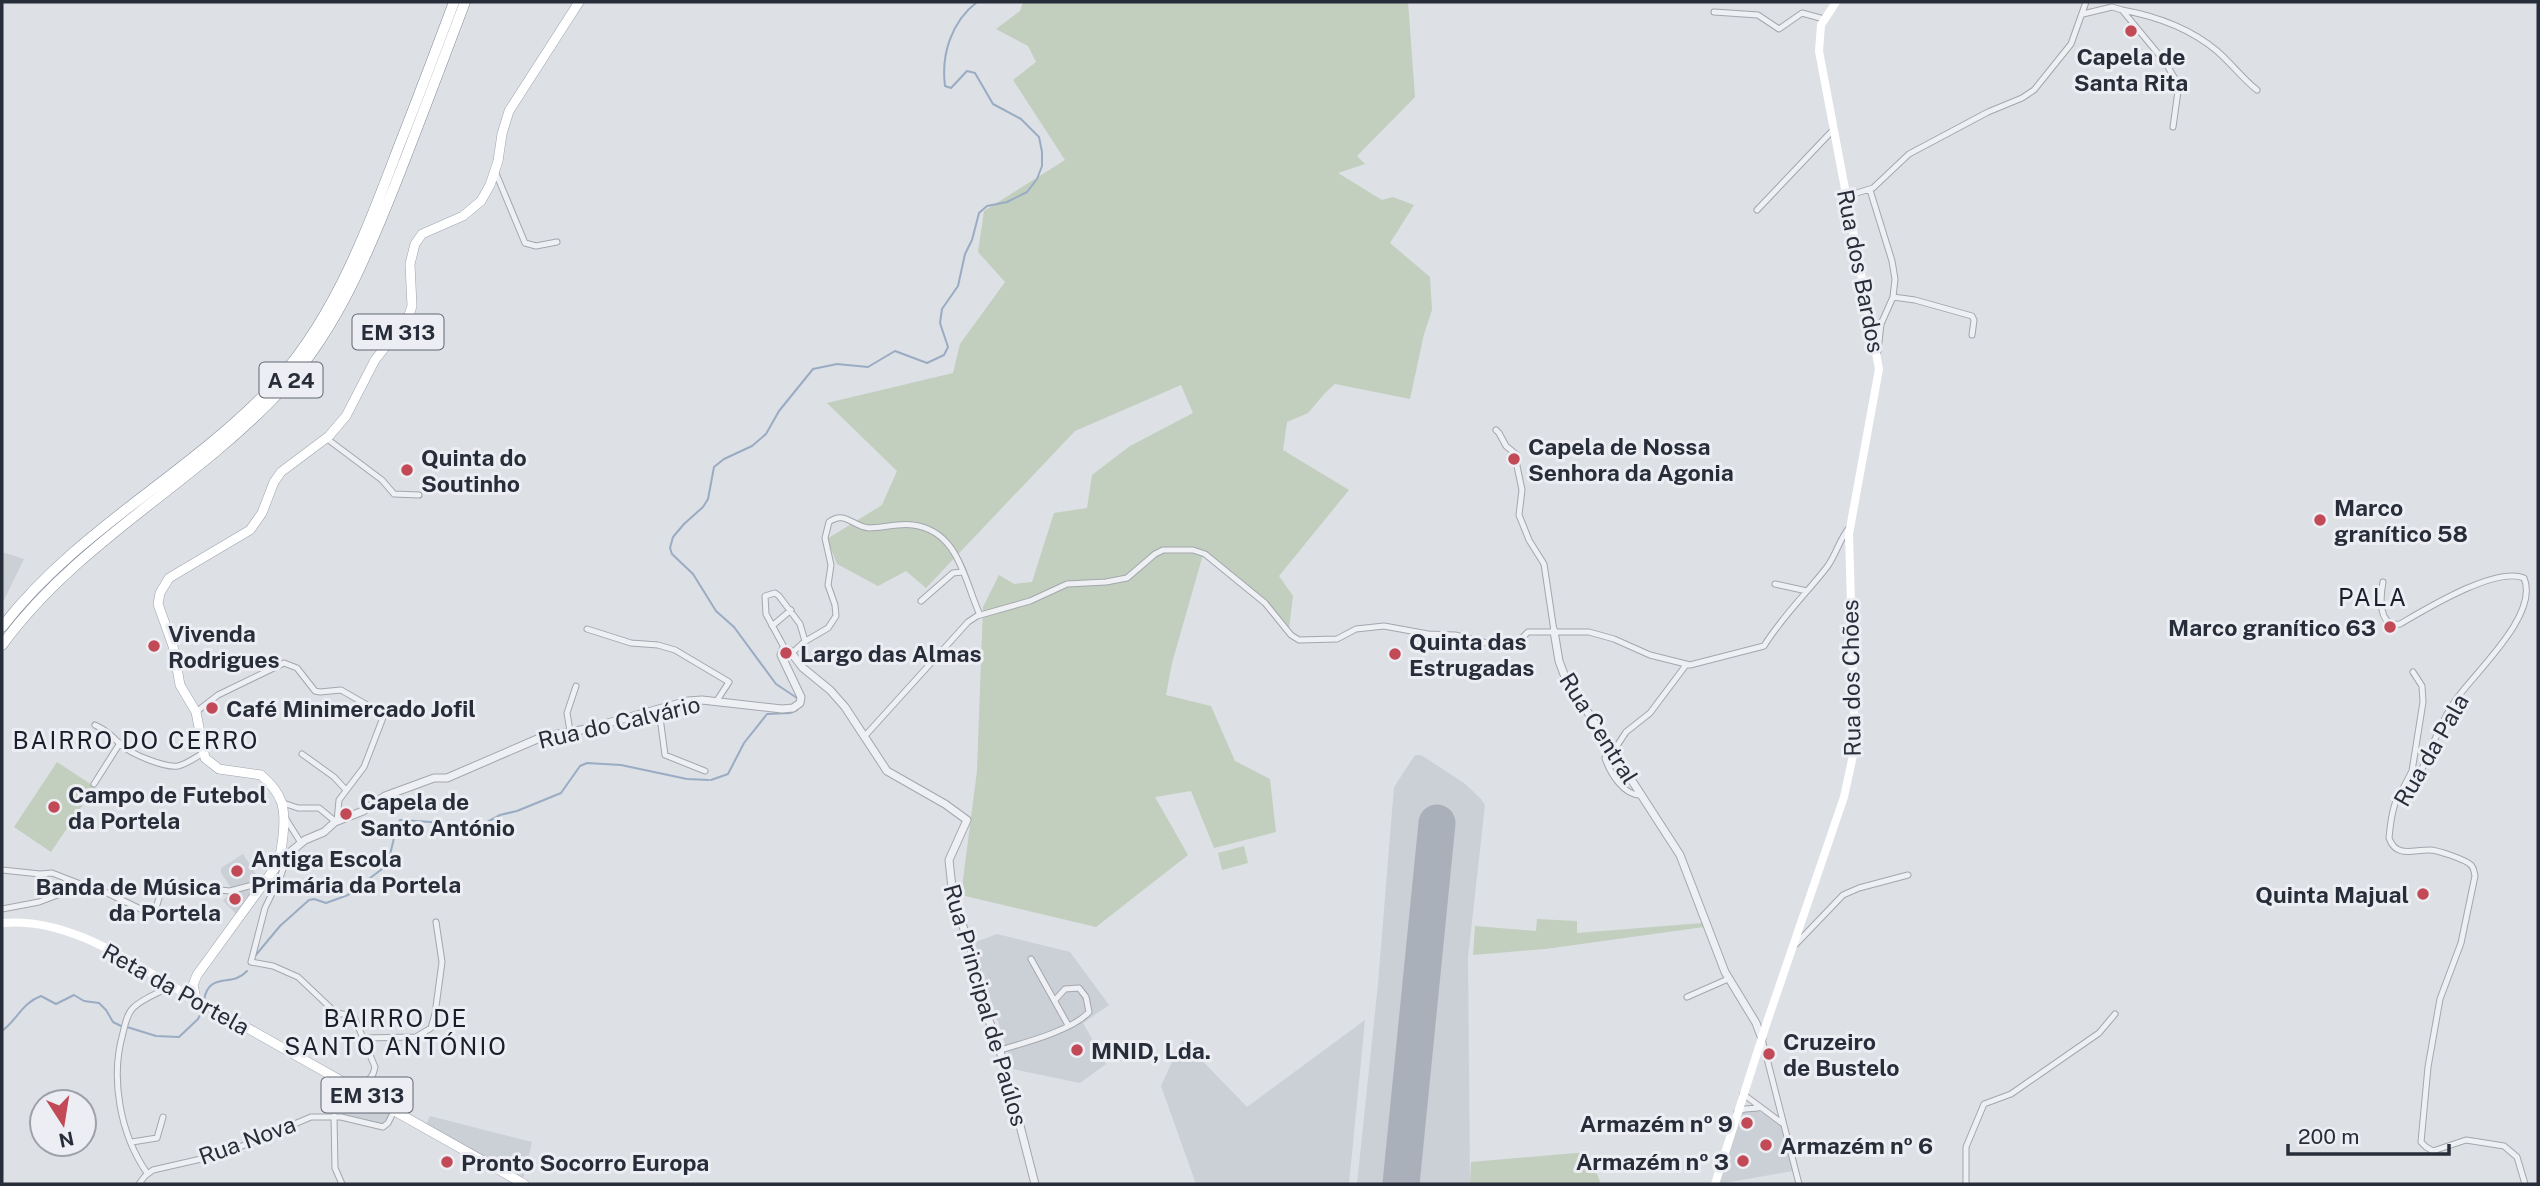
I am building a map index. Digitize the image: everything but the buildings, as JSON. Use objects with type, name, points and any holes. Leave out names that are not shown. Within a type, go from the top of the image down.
[{"type":"highway","name":"A 24","points":[[2,628],[33,591],[84,543],[228,430],[269,390],[299,354],[333,301],[357,253],[452,2]]},
{"type":"highway","name":"A 24","points":[[2,645],[39,599],[88,552],[232,439],[305,363],[341,308],[366,258],[466,2]]},
{"type":"main road","name":"EM 313","points":[[203,752],[196,712],[180,685],[173,646],[160,613],[158,604],[163,585],[177,572],[250,530],[262,513],[274,481],[281,472],[340,425],[375,360],[408,318],[412,306],[410,264],[415,244],[422,234],[463,216],[474,208],[490,185],[509,111],[579,2]]},
{"type":"main road","points":[[1824,19],[1836,2]]},
{"type":"main road","name":"Rua dos Bardos","points":[[1824,19],[1820,28],[1819,51],[1877,354],[1879,372],[1871,414]]},
{"type":"main road","name":"Rua dos Chões","points":[[1715,1184],[1846,791],[1854,755],[1856,730],[1849,528],[1871,414]]},
{"type":"main road","points":[[170,986],[184,986],[197,975],[278,862],[287,804],[261,775],[219,769],[211,764],[203,752]]},
{"type":"main road","name":"Reta da Portela","points":[[2,923],[34,924],[66,931],[105,949],[524,1184]]},
{"type":"main road","points":[[197,975],[193,988],[198,1001]]},
{"type":"street","points":[[1847,196],[1870,190],[1913,152],[1988,111],[2022,98],[2034,90],[2068,48],[2086,2]]},
{"type":"street","points":[[2082,14],[2112,7],[2157,17],[2219,52],[2240,76],[2257,90]]},
{"type":"street","points":[[2122,10],[2165,62],[2176,82],[2178,91],[2173,127]]},
{"type":"street","points":[[1714,12],[1758,15],[1779,29],[1802,13],[1824,19]]},
{"type":"street","points":[[1757,211],[1834,129]]},
{"type":"street","points":[[495,171],[525,243],[536,246],[557,243]]},
{"type":"street","points":[[1870,190],[1895,282],[1893,297],[1882,321],[1877,354]]},
{"type":"street","points":[[1893,297],[1915,300],[1972,316],[1972,335]]},
{"type":"street","name":"Rua Central","points":[[1496,430],[1506,446],[1517,455],[1522,490],[1520,515],[1528,538],[1544,564],[1553,631],[1565,677],[1682,860],[1728,979],[1752,1015],[1762,1039]]},
{"type":"street","points":[[326,438],[382,480],[394,494],[419,495]]},
{"type":"street","points":[[804,642],[803,631],[791,610],[777,594],[765,596],[765,610],[788,651],[804,642],[828,628],[836,616],[828,585],[831,565],[825,538],[827,527],[834,519],[845,518],[867,527],[908,524],[943,537],[951,547],[980,615]]},
{"type":"street","points":[[864,737],[968,622],[980,615],[1031,601],[1067,584],[1106,583],[1124,579],[1161,551],[1194,550],[1205,554],[1265,603],[1291,635],[1302,640],[1337,639],[1356,629],[1381,626],[1428,634],[1455,635],[1504,648],[1513,647],[1526,633],[1585,632],[1608,637],[1650,655],[1686,664],[1706,663],[1762,648],[1829,564],[1849,528]]},
{"type":"street","points":[[921,601],[953,573],[962,572]]},
{"type":"street","points":[[2383,582],[2380,595],[2383,610],[2387,622],[2393,625],[2402,623],[2441,600],[2504,576],[2524,578],[2530,585],[2533,596]]},
{"type":"street","points":[[1774,584],[1807,591]]},
{"type":"street","points":[[772,626],[791,610]]},
{"type":"street","points":[[587,629],[631,643],[658,645],[683,654],[729,682],[730,685],[716,702]]},
{"type":"street","name":"Rua da Pala","points":[[2513,641],[2455,701],[2438,731],[2419,776],[2400,795],[2389,838],[2392,845],[2403,852],[2437,851],[2471,864],[2475,876],[2461,943],[2440,999],[2428,1067],[2420,1140],[2427,1149],[2435,1151],[2464,1140],[2504,1146],[2517,1157],[2525,1184]]},
{"type":"street","name":"Rua Principal de Paúlos","points":[[788,651],[804,669],[841,701],[888,772],[945,804],[967,821],[950,857],[954,903],[977,967],[983,1006],[1000,1050],[1035,1184]]},
{"type":"street","name":"Rua do Calvário","points":[[278,862],[300,843],[324,832],[336,822],[363,811],[385,796],[434,778],[445,778],[538,738],[586,729],[692,701],[790,709],[798,705],[801,697],[781,653],[788,651]]},
{"type":"street","points":[[196,712],[220,693],[284,663],[296,668],[315,691],[341,690],[384,715],[364,767],[340,799],[336,822],[318,808],[287,804]]},
{"type":"street","points":[[1613,752],[1626,732],[1653,710],[1686,664]]},
{"type":"street","points":[[2400,795],[2411,773],[2423,702],[2422,685],[2413,672]]},
{"type":"street","points":[[570,731],[567,713],[576,686]]},
{"type":"street","points":[[659,710],[665,755],[705,771]]},
{"type":"street","points":[[95,724],[140,757],[173,766],[183,765],[203,752]]},
{"type":"street","points":[[94,784],[120,743]]},
{"type":"street","points":[[302,754],[334,777],[346,790]]},
{"type":"street","points":[[1605,758],[1611,772],[1623,786],[1633,794],[1641,795]]},
{"type":"street","points":[[285,818],[300,843]]},
{"type":"street","points":[[288,854],[281,875],[264,908],[251,961],[273,965],[299,978],[337,1013],[353,1017],[375,1067],[362,1092]]},
{"type":"street","points":[[2,870],[52,873],[111,894],[149,914],[155,911],[159,898],[165,893],[200,888],[230,891],[265,882]]},
{"type":"street","points":[[1793,948],[1843,895],[1908,875]]},
{"type":"street","points":[[2,909],[39,902],[84,885]]},
{"type":"street","points":[[364,1038],[416,1037],[431,1028],[442,965],[436,922]]},
{"type":"street","points":[[1031,959],[1068,1025]]},
{"type":"street","points":[[1687,997],[1728,979]]},
{"type":"street","points":[[139,1184],[147,1173],[132,1142],[116,1078],[117,1059],[124,1027],[135,1006],[170,986]]},
{"type":"street","points":[[1000,1050],[1033,1041],[1084,1017],[1089,1012],[1086,996],[1082,990],[1074,987],[1063,990],[1055,1000]]},
{"type":"street","points":[[1966,1184],[1966,1150],[1984,1104],[2011,1094],[2099,1034],[2115,1014]]},
{"type":"street","points":[[1752,1015],[1759,1021],[1767,1022]]},
{"type":"street","points":[[1762,1039],[1799,1184]]},
{"type":"street","points":[[1744,1094],[1784,1125]]},
{"type":"street","points":[[1737,1112],[1762,1108]]},
{"type":"street","name":"Rua Nova","points":[[147,1173],[164,1166],[223,1154],[311,1117],[334,1116],[383,1126],[388,1123],[394,1111]]},
{"type":"street","points":[[334,1116],[335,1170],[342,1184]]},
{"type":"street","points":[[132,1142],[157,1138],[163,1117]]},
{"type":"shaded area","points":[[2,552],[24,559],[2,604]]},
{"type":"shaded area","points":[[1415,755],[1421,755],[1464,783],[1485,805],[1468,957],[1470,1184],[1357,1184],[1378,984],[1394,787]]},
{"type":"shaded area","name":"Antiga Escola Primária da Portela","points":[[243,854],[259,879],[232,889],[221,873],[221,868]]},
{"type":"shaded area","name":"Banda de Música da Portela","points":[[257,886],[237,912],[238,916],[223,901],[228,895]]},
{"type":"shaded area","points":[[997,934],[1070,952],[1109,1005],[1083,1023],[1106,1064],[1080,1083],[1013,1069],[973,943]]},
{"type":"shaded area","points":[[1365,1020],[1349,1184],[1196,1184],[1161,1086],[1182,1040],[1247,1107]]},
{"type":"shaded area","points":[[354,1093],[391,1113],[384,1123],[343,1114]]},
{"type":"shaded area","points":[[1745,1112],[1766,1114],[1781,1126],[1793,1171],[1718,1184],[1740,1116]]},
{"type":"shaded area","name":"Pronto Socorro Europa","points":[[430,1116],[532,1142],[523,1179],[426,1125]]},
{"type":"green space","points":[[1023,2],[1408,2],[1415,97],[1357,156],[1365,164],[1338,173],[1382,200],[1393,197],[1414,205],[1390,243],[1430,277],[1432,310],[1410,399],[1335,384],[1308,413],[1287,422],[1283,450],[1349,490],[1279,576],[1293,596],[1289,629],[1250,587],[1204,551],[1172,663],[1166,695],[1211,706],[1235,761],[1270,779],[1276,832],[1214,848],[1191,791],[1155,797],[1188,855],[1096,927],[961,895],[977,771],[983,607],[999,575],[1014,584],[1032,582],[1054,513],[1087,508],[1092,475],[1130,446],[1193,413],[1181,385],[1075,431],[926,588],[906,571],[878,586],[837,564],[827,539],[882,505],[897,471],[827,403],[953,373],[960,344],[1005,282],[978,252],[984,211],[1065,160],[1013,80],[1036,62],[1028,46],[996,29],[1020,11]]},
{"type":"green space","name":"Campo de Futebol da Portela","points":[[57,762],[95,787],[51,852],[14,827]]},
{"type":"green space","points":[[1244,846],[1248,863],[1222,870],[1218,853]]},
{"type":"green space","points":[[1537,919],[1577,921],[1577,933],[1703,923],[1704,927],[1545,949],[1473,955],[1475,926],[1536,931]]},
{"type":"green space","points":[[1588,1152],[1601,1184],[1470,1184],[1471,1162]]},
{"type":"waterway","points":[[797,698],[776,684],[734,627],[716,611],[693,574],[672,554],[670,548],[673,537],[708,499],[714,467],[724,459],[752,446],[766,434],[779,411],[813,369],[837,364],[868,367],[895,351],[927,363],[944,355],[948,347],[940,323],[942,309],[958,286],[965,254],[972,240],[979,213],[987,206],[1007,202],[1027,192],[1037,179],[1042,166],[1039,137],[1021,119],[993,104],[975,73],[967,71],[951,88],[945,86],[945,63],[954,29],[977,2]]},
{"type":"waterway","points":[[711,780],[728,774],[744,743],[767,714],[797,710]]},
{"type":"waterway","points":[[255,956],[280,926],[309,900],[326,903],[348,895],[382,869],[390,855],[400,820],[431,822],[447,834],[480,826],[500,815],[561,793],[580,766],[587,763],[621,765],[687,779],[709,780]]},
{"type":"waterway","points":[[204,1000],[211,986],[235,979],[247,971]]},
{"type":"waterway","points":[[2,1031],[24,1007],[41,996],[56,1004],[74,995],[84,1001],[99,1003],[113,1022],[121,1026]]},
{"type":"waterway","points":[[127,1027],[156,1036],[179,1037],[198,1019],[203,1009]]},
{"type":"runway","points":[[1401,1184],[1437,823]]},
{"type":"place","name":"Capela de Santa Rita","points":[[2131,31]]},
{"type":"place","name":"Capela de Nossa Senhora da Agonia","points":[[1514,459]]},
{"type":"place","name":"Quinta do Soutinho","points":[[407,470]]},
{"type":"place","name":"Marco granítico 58","points":[[2320,520]]},
{"type":"place","name":"Marco granítico 63","points":[[2390,627]]},
{"type":"place","name":"Vivenda Rodrigues","points":[[154,646]]},
{"type":"place","name":"Largo das Almas","points":[[786,653]]},
{"type":"place","name":"Quinta das Estrugadas","points":[[1395,654]]},
{"type":"place","name":"Café Minimercado Jofil","points":[[212,708]]},
{"type":"place","name":"Campo de Futebol da Portela","points":[[54,807]]},
{"type":"place","name":"Capela de Santo António","points":[[346,814]]},
{"type":"place","name":"Antiga Escola Primária da Portela","points":[[237,871]]},
{"type":"place","name":"Quinta Majual","points":[[2423,894]]},
{"type":"place","name":"Banda de Música da Portela","points":[[235,899]]},
{"type":"place","name":"MNID, Lda.","points":[[1077,1050]]},
{"type":"place","name":"Cruzeiro de Bustelo","points":[[1769,1054]]},
{"type":"place","name":"Armazém nº 9","points":[[1747,1123]]},
{"type":"place","name":"Armazém nº 6","points":[[1766,1145]]},
{"type":"place","name":"Armazém nº 3","points":[[1743,1161]]},
{"type":"place","name":"Pronto Socorro Europa","points":[[447,1162]]},
{"type":"district","name":"PALA","points":[[2373,597]]},
{"type":"district","name":"BAIRRO DO CERRO","points":[[136,740]]},
{"type":"district","name":"BAIRRO DE SANTO ANTÓNIO","points":[[396,1032]]}]
